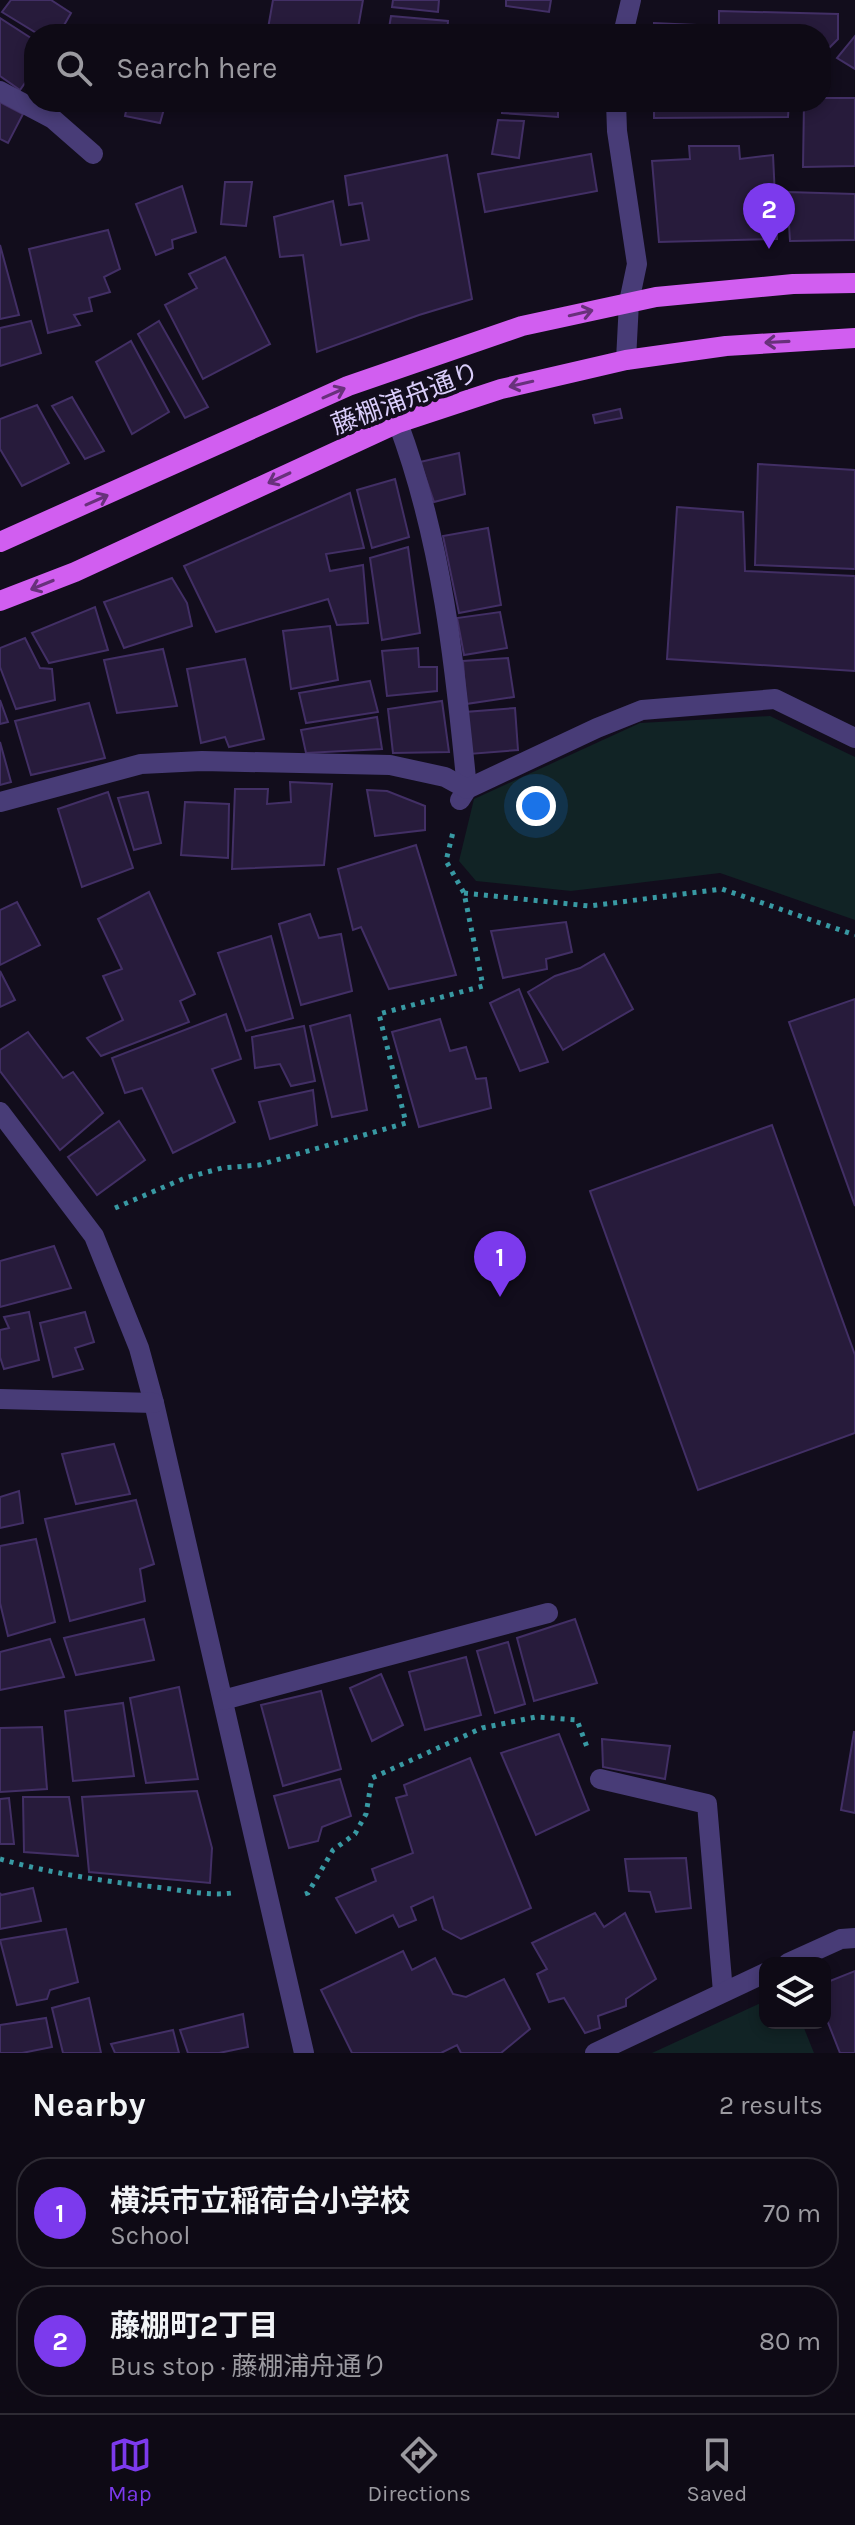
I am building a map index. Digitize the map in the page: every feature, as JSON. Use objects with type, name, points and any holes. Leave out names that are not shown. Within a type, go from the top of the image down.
[{"type":"main road","name":"藤棚浦舟通り","points":[[0,542],[348,386],[522,326],[656,297],[793,284],[855,283]]},
{"type":"main road","name":"藤棚浦舟通り","points":[[0,601],[75,572],[398,423],[501,389],[626,360],[726,346],[855,338]]},
{"type":"street","points":[[625,24],[631,0]]},
{"type":"street","points":[[0,91],[24,104]]},
{"type":"street","points":[[40,112],[53,119],[93,154]]},
{"type":"street","points":[[616,112],[637,264],[629,302],[626,360]]},
{"type":"street","points":[[398,423],[436,552],[449,622],[463,794]]},
{"type":"street","points":[[463,794],[642,710],[775,699],[855,738]]},
{"type":"street","points":[[0,802],[141,764],[202,761],[390,765],[445,777],[463,794]]},
{"type":"street","points":[[0,1112],[94,1236],[139,1348],[304,2053]]},
{"type":"street","points":[[0,1399],[154,1403]]},
{"type":"street","points":[[223,1700],[548,1613]]},
{"type":"street","points":[[600,1779],[707,1804],[723,1992]]},
{"type":"street","points":[[801,1957],[841,1939],[855,1938]]},
{"type":"street","points":[[595,2053],[759,1976]]},
{"type":"path","points":[[84,1222],[185,1178],[222,1168],[259,1165],[406,1123],[379,1014],[483,986],[464,893],[446,861],[463,794]]},
{"type":"path","points":[[464,893],[589,906],[722,889],[855,935]]},
{"type":"path","points":[[308,1893],[333,1850],[355,1834],[366,1814],[372,1778],[482,1728],[536,1717],[577,1720],[600,1779]]},
{"type":"path","points":[[0,1859],[35,1869],[194,1892],[227,1894],[265,1887]]},
{"type":"shaded area","points":[[770,716],[855,757],[855,920],[720,873],[571,891],[476,881],[459,861],[474,799],[640,723]]},
{"type":"shaded area","points":[[759,2004],[759,2029],[804,2029],[814,2053],[652,2053]]},
{"type":"building","points":[[11,0],[51,0],[71,13],[65,24],[24,25],[2,12]]},
{"type":"building","points":[[273,0],[363,0],[359,24],[269,24]]},
{"type":"building","points":[[393,0],[439,0],[438,12],[392,7]]},
{"type":"building","points":[[506,0],[551,0],[549,12],[506,6]]},
{"type":"building","points":[[719,11],[838,14],[838,39],[831,46],[831,24],[719,24]]},
{"type":"building","points":[[391,16],[448,21],[448,24],[390,24]]},
{"type":"building","points":[[0,18],[24,34],[24,84],[20,90],[0,76]]},
{"type":"building","points":[[855,36],[855,69],[837,58]]},
{"type":"building","points":[[831,98],[855,98],[855,166],[803,167],[804,112],[831,112]]},
{"type":"building","points":[[0,102],[23,114],[8,143],[0,139]]},
{"type":"building","points":[[126,112],[163,112],[160,123],[125,116]]},
{"type":"building","points":[[558,112],[558,117],[502,113]]},
{"type":"building","points":[[654,112],[788,112],[788,117],[654,118]]},
{"type":"building","points":[[498,120],[524,121],[519,158],[492,154]]},
{"type":"building","points":[[689,146],[739,146],[740,159],[773,155],[777,239],[659,242],[652,161],[690,159]]},
{"type":"building","points":[[591,154],[597,191],[485,212],[478,174]]},
{"type":"building","points":[[447,155],[472,299],[317,352],[303,255],[280,257],[274,217],[333,201],[341,245],[369,240],[362,203],[349,205],[345,176]]},
{"type":"building","points":[[225,182],[252,182],[246,226],[221,224]]},
{"type":"building","points":[[182,186],[196,232],[172,240],[173,248],[156,255],[136,204]]},
{"type":"building","points":[[787,192],[855,194],[855,240],[790,241]]},
{"type":"building","points":[[108,230],[120,269],[104,277],[110,292],[89,298],[92,311],[74,315],[80,325],[48,333],[29,249]]},
{"type":"building","points":[[0,245],[19,315],[0,319]]},
{"type":"building","points":[[225,257],[270,344],[203,379],[165,305],[197,288],[189,274]]},
{"type":"building","points":[[31,321],[41,353],[0,366],[0,328]]},
{"type":"building","points":[[159,321],[208,407],[185,418],[138,334]]},
{"type":"building","points":[[131,341],[169,412],[132,434],[96,362]]},
{"type":"building","points":[[72,397],[104,451],[85,459],[52,406]]},
{"type":"building","points":[[37,405],[69,463],[22,486],[0,449],[0,419]]},
{"type":"building","points":[[620,409],[622,418],[595,423],[593,415]]},
{"type":"building","points":[[459,453],[465,494],[434,502],[420,462]]},
{"type":"building","points":[[758,464],[855,470],[855,569],[755,565]]},
{"type":"building","points":[[395,479],[409,537],[372,548],[357,490]]},
{"type":"building","points":[[350,493],[364,548],[326,554],[330,571],[363,565],[368,623],[337,625],[328,599],[216,632],[184,566]]},
{"type":"building","points":[[677,507],[743,512],[745,571],[855,576],[855,671],[667,659]]},
{"type":"building","points":[[488,528],[501,605],[459,613],[443,536]]},
{"type":"building","points":[[408,547],[420,633],[382,640],[370,558]]},
{"type":"building","points":[[172,578],[187,603],[192,626],[124,648],[104,602]]},
{"type":"building","points":[[95,607],[108,650],[49,663],[32,633]]},
{"type":"building","points":[[500,612],[507,648],[464,655],[457,618]]},
{"type":"building","points":[[330,626],[338,680],[291,689],[283,631]]},
{"type":"building","points":[[25,638],[40,668],[52,669],[55,700],[16,709],[0,667],[0,648]]},
{"type":"building","points":[[418,648],[419,667],[437,667],[437,691],[387,696],[382,651]]},
{"type":"building","points":[[163,649],[177,706],[117,713],[104,660]]},
{"type":"building","points":[[508,658],[514,697],[466,704],[463,661]]},
{"type":"building","points":[[245,659],[264,739],[229,747],[225,737],[201,743],[187,669]]},
{"type":"building","points":[[370,681],[378,712],[306,723],[299,693]]},
{"type":"building","points":[[0,700],[8,722],[0,724]]},
{"type":"building","points":[[442,701],[449,752],[393,753],[388,709]]},
{"type":"building","points":[[89,703],[105,758],[31,775],[15,721]]},
{"type":"building","points":[[515,708],[518,750],[469,754],[465,712]]},
{"type":"building","points":[[377,717],[382,749],[306,753],[301,730]]},
{"type":"building","points":[[0,742],[11,782],[0,785]]},
{"type":"building","points":[[290,782],[332,784],[324,865],[232,869],[235,789],[268,789],[267,804],[291,802]]},
{"type":"building","points":[[367,790],[387,791],[425,806],[425,830],[375,836]]},
{"type":"building","points":[[108,792],[133,868],[82,887],[58,809]]},
{"type":"building","points":[[148,792],[161,843],[134,850],[118,798]]},
{"type":"building","points":[[185,802],[229,804],[228,858],[181,855]]},
{"type":"building","points":[[416,845],[456,975],[389,989],[361,927],[353,930],[338,869]]},
{"type":"building","points":[[149,892],[195,994],[180,1001],[189,1022],[101,1056],[87,1038],[123,1020],[103,976],[122,969],[98,919]]},
{"type":"building","points":[[17,902],[40,945],[0,965],[0,910]]},
{"type":"building","points":[[310,914],[319,938],[341,934],[352,991],[301,1005],[279,924]]},
{"type":"building","points":[[566,922],[572,952],[546,959],[547,969],[503,978],[491,931]]},
{"type":"building","points":[[271,936],[293,1018],[246,1031],[218,953]]},
{"type":"building","points":[[604,954],[633,1009],[563,1050],[528,992]]},
{"type":"building","points":[[0,971],[15,1000],[0,1007]]},
{"type":"building","points":[[519,989],[548,1062],[520,1071],[490,1003]]},
{"type":"building","points":[[855,999],[855,1206],[789,1022]]},
{"type":"building","points":[[226,1014],[241,1059],[212,1069],[235,1122],[173,1153],[142,1088],[125,1093],[112,1058]]},
{"type":"building","points":[[350,1015],[367,1110],[332,1117],[310,1026]]},
{"type":"building","points":[[440,1019],[450,1051],[466,1047],[476,1079],[486,1078],[491,1108],[419,1127],[392,1032]]},
{"type":"building","points":[[304,1026],[315,1081],[291,1086],[280,1064],[255,1068],[252,1037]]},
{"type":"building","points":[[28,1032],[63,1078],[73,1072],[103,1113],[60,1150],[0,1071],[0,1050]]},
{"type":"building","points":[[313,1090],[317,1125],[270,1139],[259,1102]]},
{"type":"building","points":[[119,1121],[145,1160],[97,1195],[68,1157]]},
{"type":"building","points":[[772,1125],[855,1355],[855,1433],[698,1490],[590,1191]]},
{"type":"building","points":[[54,1246],[71,1288],[0,1307],[0,1261]]},
{"type":"building","points":[[29,1312],[39,1360],[4,1369],[0,1357],[0,1330],[9,1328],[4,1317]]},
{"type":"building","points":[[85,1312],[94,1342],[75,1348],[83,1369],[53,1377],[40,1323]]},
{"type":"building","points":[[114,1444],[130,1494],[76,1504],[62,1454]]},
{"type":"building","points":[[19,1491],[23,1523],[0,1528],[0,1497]]},
{"type":"building","points":[[136,1500],[154,1564],[140,1569],[145,1601],[70,1621],[45,1519]]},
{"type":"building","points":[[36,1539],[55,1622],[8,1636],[0,1603],[0,1546]]},
{"type":"building","points":[[144,1619],[154,1660],[76,1675],[64,1638]]},
{"type":"building","points":[[575,1619],[597,1683],[534,1701],[517,1638]]},
{"type":"building","points":[[50,1639],[64,1677],[0,1690],[0,1652]]},
{"type":"building","points":[[508,1642],[525,1704],[495,1713],[477,1651]]},
{"type":"building","points":[[466,1657],[481,1715],[425,1730],[409,1672]]},
{"type":"building","points":[[381,1674],[403,1725],[372,1741],[350,1688]]},
{"type":"building","points":[[179,1687],[198,1779],[146,1783],[130,1698]]},
{"type":"building","points":[[321,1691],[341,1769],[283,1786],[261,1705]]},
{"type":"building","points":[[123,1703],[134,1776],[73,1781],[65,1711]]},
{"type":"building","points":[[42,1727],[47,1789],[0,1792],[0,1728]]},
{"type":"building","points":[[855,1732],[855,1813],[841,1810]]},
{"type":"building","points":[[559,1734],[589,1810],[536,1835],[501,1753]]},
{"type":"building","points":[[602,1739],[670,1746],[665,1779],[603,1767]]},
{"type":"building","points":[[470,1758],[531,1908],[461,1939],[443,1929],[433,1897],[411,1907],[416,1920],[399,1927],[393,1915],[356,1933],[336,1898],[376,1881],[372,1869],[413,1853],[396,1798],[407,1795],[404,1785]]},
{"type":"building","points":[[340,1779],[351,1816],[322,1827],[318,1841],[289,1848],[274,1796]]},
{"type":"building","points":[[197,1791],[212,1848],[210,1883],[89,1872],[82,1797]]},
{"type":"building","points":[[23,1797],[69,1797],[78,1856],[24,1852]]},
{"type":"building","points":[[9,1798],[14,1844],[0,1844],[0,1799]]},
{"type":"building","points":[[686,1858],[691,1908],[656,1912],[650,1892],[629,1891],[625,1859]]},
{"type":"building","points":[[33,1888],[41,1921],[0,1929],[0,1893]]},
{"type":"building","points":[[595,1913],[604,1927],[625,1913],[656,1979],[626,1999],[626,2006],[598,2016],[600,2028],[585,2033],[564,1998],[549,2002],[537,1974],[547,1969],[532,1943]]},
{"type":"building","points":[[66,1929],[78,1982],[50,1990],[47,1999],[17,2005],[0,1940]]},
{"type":"building","points":[[403,1951],[412,1970],[435,1958],[453,1994],[466,1997],[504,1979],[530,2029],[501,2053],[461,2053],[457,2045],[441,2053],[352,2053],[321,1990]]},
{"type":"building","points":[[855,1971],[855,2053],[840,2053],[831,2029],[831,1981]]},
{"type":"building","points":[[89,1998],[101,2053],[63,2053],[52,2008]]},
{"type":"building","points":[[243,2014],[248,2047],[219,2053],[188,2053],[180,2030]]},
{"type":"building","points":[[46,2018],[52,2047],[22,2053],[0,2053],[0,2025]]},
{"type":"building","points":[[173,2030],[179,2053],[115,2053],[111,2044]]},
{"type":"place","name":"藤棚町2丁目","points":[[769,249]]},
{"type":"place","name":"横浜市立稲荷台小学校","points":[[500,1297]]}]
